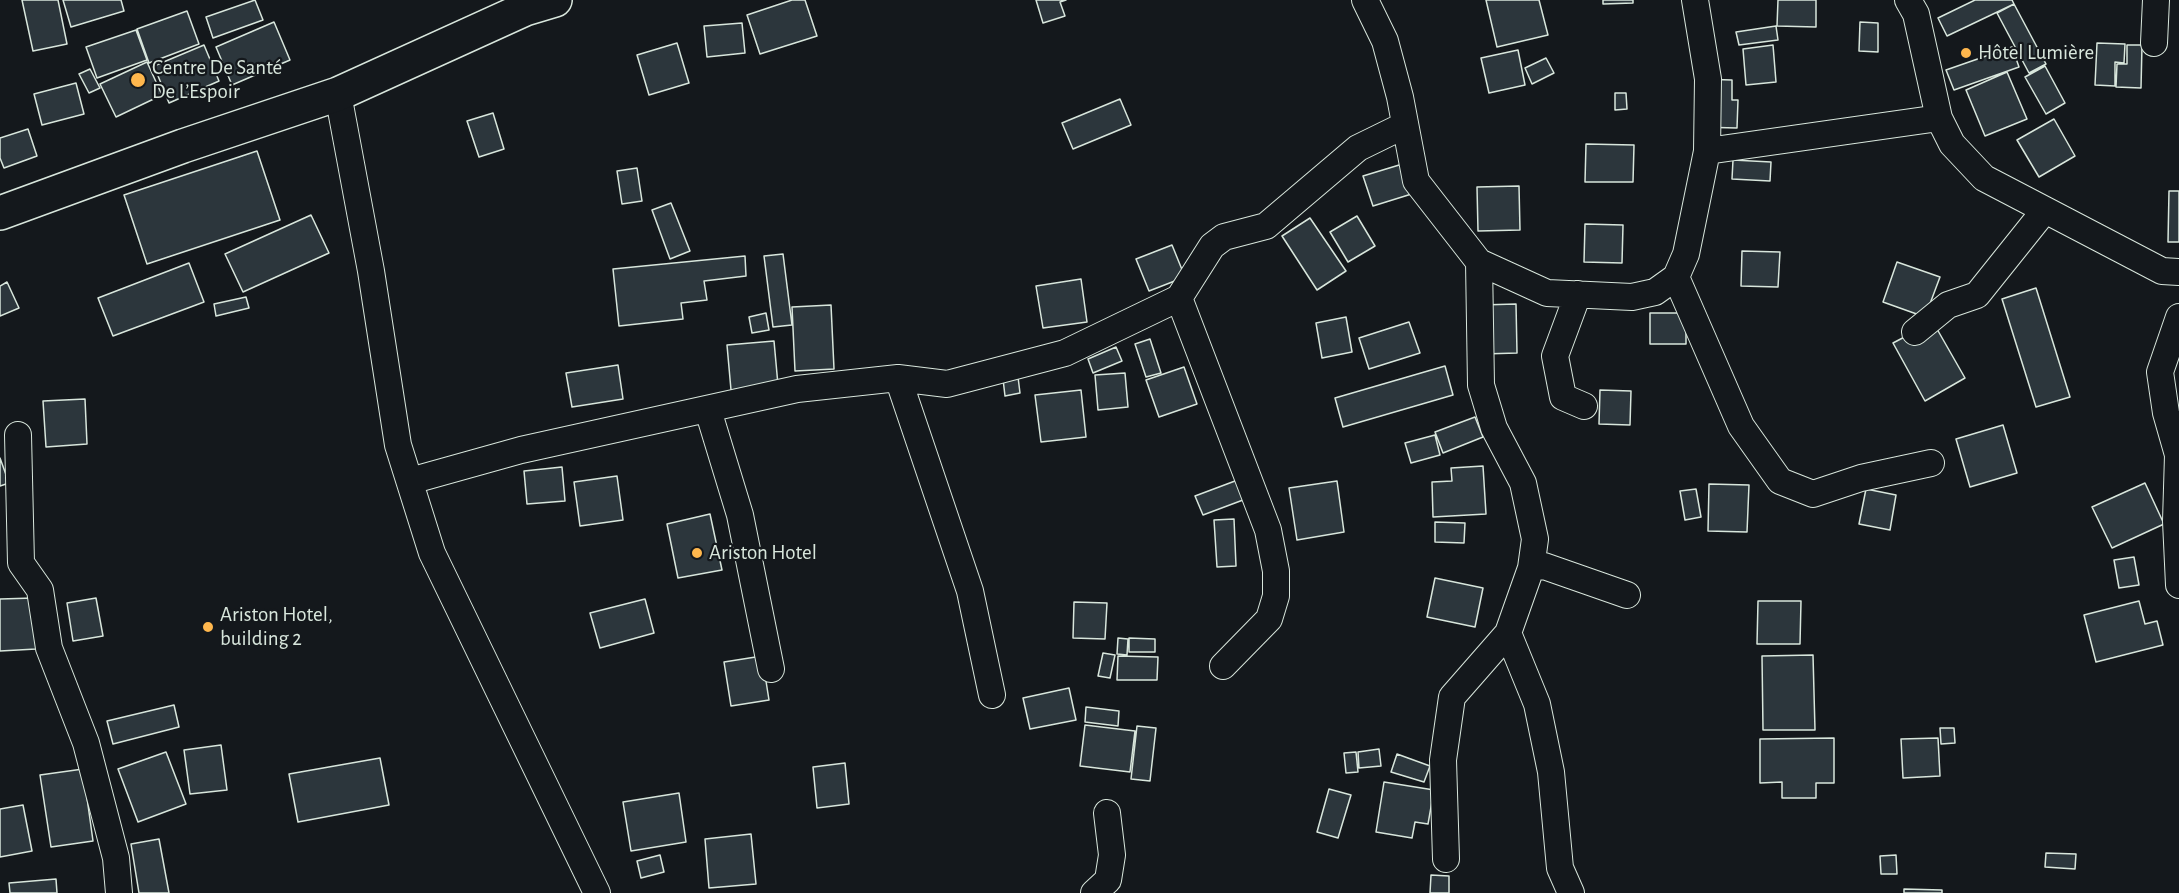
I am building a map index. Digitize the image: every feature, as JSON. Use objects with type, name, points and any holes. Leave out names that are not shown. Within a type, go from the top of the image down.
[{"type":"main road","points":[[0,213],[183,146],[338,94],[525,9],[555,0]]},
{"type":"street","points":[[1365,0],[1385,41],[1416,181],[1479,262],[1547,293],[1632,297],[1655,292],[1676,277],[1686,254],[1707,151],[1708,79],[1695,0]]},
{"type":"street","points":[[1908,0],[1916,14],[1939,118],[1952,144],[1984,178],[2162,271],[2179,272]]},
{"type":"street","points":[[2154,43],[2156,0]]},
{"type":"street","points":[[338,94],[371,271],[398,445],[432,553],[597,893]]},
{"type":"street","points":[[1707,151],[1939,118]]},
{"type":"street","points":[[410,482],[521,450],[797,389],[898,378],[947,384],[1065,353],[1179,298],[1212,246],[1224,237],[1266,226],[1358,148],[1405,125]]},
{"type":"street","points":[[1915,332],[1948,305],[1977,295],[2045,210]]},
{"type":"street","points":[[1446,859],[1443,760],[1452,697],[1508,633],[1531,568],[1535,539],[1523,483],[1494,428],[1481,385],[1479,262]]},
{"type":"street","points":[[1676,277],[1741,426],[1780,482],[1813,494],[1861,478],[1931,463]]},
{"type":"street","points":[[1578,294],[1555,356],[1563,397],[1584,405]]},
{"type":"street","points":[[1179,298],[1268,530],[1276,571],[1276,596],[1269,619],[1223,666]]},
{"type":"street","points":[[2179,317],[2170,335],[2160,372],[2166,413],[2178,455],[2176,520],[2179,585]]},
{"type":"street","points":[[898,378],[970,591],[992,695]]},
{"type":"street","points":[[708,410],[740,515],[771,669]]},
{"type":"street","points":[[18,435],[21,564],[40,590],[49,648],[86,743],[116,858],[119,893]]},
{"type":"street","points":[[1531,568],[1545,566],[1627,595]]},
{"type":"street","points":[[1508,633],[1537,704],[1551,772],[1560,868],[1571,893]]},
{"type":"street","points":[[1094,893],[1108,880],[1112,855],[1107,813]]},
{"type":"building","points":[[22,0],[58,0],[67,44],[33,51]]},
{"type":"building","points":[[63,0],[121,0],[124,11],[71,27]]},
{"type":"building","points":[[255,0],[263,20],[213,38],[206,17]]},
{"type":"building","points":[[792,0],[805,0],[817,36],[760,54],[747,15]]},
{"type":"building","points":[[1036,0],[1066,0],[1060,2],[1065,16],[1043,23]]},
{"type":"building","points":[[1486,0],[1539,0],[1548,35],[1497,47]]},
{"type":"building","points":[[1603,0],[1633,0],[1633,3],[1603,4]]},
{"type":"building","points":[[1778,0],[1816,0],[1816,27],[1777,26]]},
{"type":"building","points":[[1975,0],[2012,0],[2014,4],[1947,36],[1938,18]]},
{"type":"building","points":[[2014,4],[2046,64],[2029,73],[1997,13]]},
{"type":"building","points":[[187,11],[199,44],[149,63],[137,29]]},
{"type":"building","points":[[274,22],[290,60],[232,85],[216,47]]},
{"type":"building","points":[[1860,22],[1878,23],[1878,52],[1859,51]]},
{"type":"building","points":[[742,23],[745,53],[707,57],[704,26]]},
{"type":"building","points":[[1776,26],[1778,40],[1739,45],[1736,32]]},
{"type":"building","points":[[136,30],[147,60],[97,78],[86,47]]},
{"type":"building","points":[[677,43],[689,83],[649,95],[637,55]]},
{"type":"building","points":[[2097,43],[2125,44],[2124,63],[2115,62],[2115,86],[2095,85]]},
{"type":"building","points":[[204,45],[219,81],[169,103],[154,66]]},
{"type":"building","points":[[1773,45],[1776,82],[1746,85],[1743,49]]},
{"type":"building","points":[[2127,45],[2142,45],[2141,88],[2116,87],[2117,64],[2127,64]]},
{"type":"building","points":[[2012,47],[2019,67],[1954,90],[1946,70]]},
{"type":"building","points":[[1518,50],[1525,85],[1489,93],[1481,58]]},
{"type":"building","points":[[1546,58],[1554,73],[1532,84],[1525,68]]},
{"type":"building","points":[[147,62],[162,95],[116,117],[100,84]]},
{"type":"building","points":[[2045,66],[2065,103],[2046,114],[2025,77]]},
{"type":"building","points":[[90,69],[100,88],[89,93],[79,74]]},
{"type":"building","points":[[2007,72],[2027,119],[1985,136],[1966,90]]},
{"type":"building","points":[[1699,79],[1732,80],[1732,100],[1738,100],[1737,128],[1698,127]]},
{"type":"building","points":[[76,83],[84,114],[42,125],[34,94]]},
{"type":"building","points":[[1615,93],[1626,93],[1627,109],[1615,110]]},
{"type":"building","points":[[1120,99],[1131,125],[1073,149],[1062,123]]},
{"type":"building","points":[[493,113],[504,149],[479,157],[467,121]]},
{"type":"building","points":[[2054,119],[2075,156],[2039,177],[2017,140]]},
{"type":"building","points":[[28,129],[37,156],[4,168],[0,158],[0,138]]},
{"type":"building","points":[[1586,144],[1634,145],[1633,182],[1585,182]]},
{"type":"building","points":[[257,151],[280,220],[147,264],[124,195]]},
{"type":"building","points":[[1733,160],[1771,162],[1770,181],[1732,179]]},
{"type":"building","points":[[1409,162],[1418,192],[1373,206],[1363,176]]},
{"type":"building","points":[[637,168],[642,201],[622,204],[617,171]]},
{"type":"building","points":[[1519,186],[1520,230],[1478,231],[1477,187]]},
{"type":"building","points":[[2169,191],[2179,191],[2179,242],[2168,242]]},
{"type":"building","points":[[671,203],[690,251],[670,259],[652,210]]},
{"type":"building","points":[[311,215],[329,253],[243,292],[225,254]]},
{"type":"building","points":[[1357,216],[1375,246],[1348,262],[1330,232]]},
{"type":"building","points":[[1310,218],[1346,271],[1317,290],[1282,236]]},
{"type":"building","points":[[1585,224],[1623,225],[1622,263],[1584,262]]},
{"type":"building","points":[[1172,245],[1185,277],[1149,291],[1136,259]]},
{"type":"building","points":[[1742,251],[1780,252],[1778,287],[1741,286]]},
{"type":"building","points":[[783,254],[792,325],[773,327],[764,256]]},
{"type":"building","points":[[745,256],[746,276],[704,281],[707,300],[681,303],[683,319],[619,326],[613,269]]},
{"type":"building","points":[[1897,262],[1940,277],[1925,317],[1883,302]]},
{"type":"building","points":[[189,263],[204,302],[113,336],[98,298]]},
{"type":"building","points":[[1081,279],[1087,322],[1043,328],[1036,286]]},
{"type":"building","points":[[7,282],[19,308],[0,316],[0,286]]},
{"type":"building","points":[[2036,288],[2070,397],[2036,407],[2002,299]]},
{"type":"building","points":[[246,297],[249,308],[216,316],[214,304]]},
{"type":"building","points":[[1516,304],[1517,353],[1483,354],[1481,305]]},
{"type":"building","points":[[831,305],[834,369],[795,371],[792,307]]},
{"type":"building","points":[[766,313],[769,330],[752,333],[749,317]]},
{"type":"building","points":[[1650,313],[1686,313],[1686,344],[1650,344]]},
{"type":"building","points":[[1346,317],[1352,352],[1322,358],[1316,323]]},
{"type":"building","points":[[1409,322],[1420,353],[1369,369],[1359,338]]},
{"type":"building","points":[[1933,322],[1965,378],[1925,401],[1893,343]]},
{"type":"building","points":[[1150,339],[1161,373],[1146,377],[1135,344]]},
{"type":"building","points":[[774,341],[778,385],[731,390],[727,345]]},
{"type":"building","points":[[1116,347],[1122,361],[1093,373],[1088,359]]},
{"type":"building","points":[[618,365],[623,399],[572,407],[566,373]]},
{"type":"building","points":[[1445,366],[1453,395],[1343,427],[1335,398]]},
{"type":"building","points":[[1184,367],[1197,404],[1159,417],[1146,380]]},
{"type":"building","points":[[1125,373],[1128,407],[1098,410],[1095,375]]},
{"type":"building","points":[[1018,377],[1020,393],[1005,396],[1003,379]]},
{"type":"building","points":[[1081,390],[1086,437],[1041,442],[1035,395]]},
{"type":"building","points":[[1600,390],[1631,391],[1630,425],[1599,424]]},
{"type":"building","points":[[85,399],[87,444],[46,447],[43,401]]},
{"type":"building","points":[[1475,417],[1483,437],[1443,453],[1435,432]]},
{"type":"building","points":[[2003,425],[2017,473],[1970,487],[1956,439]]},
{"type":"building","points":[[1435,435],[1440,455],[1411,463],[1405,443]]},
{"type":"building","points":[[0,458],[9,483],[0,486]]},
{"type":"building","points":[[1483,466],[1486,514],[1433,517],[1432,482],[1452,481],[1451,468]]},
{"type":"building","points":[[562,467],[565,501],[527,504],[524,471]]},
{"type":"building","points":[[617,476],[623,520],[580,526],[574,482]]},
{"type":"building","points":[[1243,478],[1251,497],[1203,515],[1195,496]]},
{"type":"building","points":[[1337,481],[1344,532],[1297,540],[1289,488]]},
{"type":"building","points":[[2145,483],[2164,524],[2112,548],[2092,507]]},
{"type":"building","points":[[1709,484],[1749,485],[1747,532],[1708,531]]},
{"type":"building","points":[[1696,489],[1701,517],[1685,520],[1680,491]]},
{"type":"building","points":[[1866,489],[1896,495],[1890,530],[1859,524]]},
{"type":"building","points":[[710,514],[722,570],[678,578],[667,524]]},
{"type":"building","points":[[1234,519],[1236,566],[1217,567],[1214,520]]},
{"type":"building","points":[[1435,522],[1465,523],[1464,543],[1435,542]]},
{"type":"building","points":[[2134,557],[2139,585],[2119,588],[2114,560]]},
{"type":"building","points":[[1435,578],[1483,588],[1475,627],[1427,617]]},
{"type":"building","points":[[34,598],[36,649],[0,651],[0,599]]},
{"type":"building","points":[[96,598],[103,636],[73,641],[67,603]]},
{"type":"building","points":[[645,599],[654,633],[600,648],[590,613]]},
{"type":"building","points":[[1758,601],[1801,601],[1800,644],[1757,644]]},
{"type":"building","points":[[2139,601],[2145,624],[2157,621],[2163,645],[2096,662],[2084,615]]},
{"type":"building","points":[[1074,602],[1107,603],[1105,639],[1073,638]]},
{"type":"building","points":[[1118,638],[1128,639],[1127,655],[1117,654]]},
{"type":"building","points":[[1129,638],[1155,639],[1155,652],[1129,652]]},
{"type":"building","points":[[1103,653],[1115,655],[1110,678],[1098,676]]},
{"type":"building","points":[[1813,655],[1815,730],[1763,730],[1762,656]]},
{"type":"building","points":[[762,656],[769,700],[731,706],[724,662]]},
{"type":"building","points":[[1118,656],[1158,657],[1157,680],[1117,680]]},
{"type":"building","points":[[1069,688],[1076,720],[1030,729],[1023,698]]},
{"type":"building","points":[[174,705],[179,727],[113,744],[107,721]]},
{"type":"building","points":[[1086,707],[1119,711],[1118,726],[1085,722]]},
{"type":"building","points":[[1085,725],[1135,731],[1130,772],[1080,766]]},
{"type":"building","points":[[1137,726],[1156,728],[1150,781],[1131,779]]},
{"type":"building","points":[[1940,728],[1954,728],[1955,743],[1941,744]]},
{"type":"building","points":[[1834,738],[1834,783],[1816,783],[1816,798],[1782,798],[1782,782],[1760,783],[1760,739]]},
{"type":"building","points":[[1938,738],[1940,776],[1903,778],[1901,739]]},
{"type":"building","points":[[221,745],[227,790],[190,794],[184,750]]},
{"type":"building","points":[[1379,749],[1381,766],[1359,768],[1358,752]]},
{"type":"building","points":[[166,752],[186,804],[138,822],[118,769]]},
{"type":"building","points":[[1356,752],[1358,772],[1346,773],[1344,753]]},
{"type":"building","points":[[1397,754],[1430,766],[1424,782],[1391,772]]},
{"type":"building","points":[[380,758],[389,805],[298,822],[289,774]]},
{"type":"building","points":[[845,763],[849,804],[817,808],[813,767]]},
{"type":"building","points":[[83,769],[93,841],[51,847],[40,775]]},
{"type":"building","points":[[1384,782],[1434,790],[1428,824],[1415,822],[1412,838],[1376,832]]},
{"type":"building","points":[[1329,789],[1351,795],[1338,838],[1317,832]]},
{"type":"building","points":[[679,793],[686,842],[631,851],[623,802]]},
{"type":"building","points":[[23,805],[32,851],[0,857],[0,809]]},
{"type":"building","points":[[751,834],[756,884],[709,888],[705,839]]},
{"type":"building","points":[[159,839],[169,893],[139,893],[131,844]]},
{"type":"building","points":[[2046,853],[2076,854],[2075,869],[2045,867]]},
{"type":"building","points":[[660,855],[664,872],[641,878],[637,861]]},
{"type":"building","points":[[1896,855],[1897,874],[1881,874],[1880,856]]},
{"type":"building","points":[[1431,875],[1449,876],[1449,893],[1430,893]]},
{"type":"building","points":[[56,879],[57,893],[10,893],[9,883]]},
{"type":"building","points":[[1904,889],[1942,890],[1942,893],[1904,893]]},
{"type":"place","name":"Hôtel Lumière","points":[[1966,53]]},
{"type":"place","name":"Centre De Santé De L’Espoir","points":[[138,80]]},
{"type":"place","name":"Ariston Hotel","points":[[697,553]]},
{"type":"place","name":"Ariston Hotel, building 2","points":[[208,627]]}]
